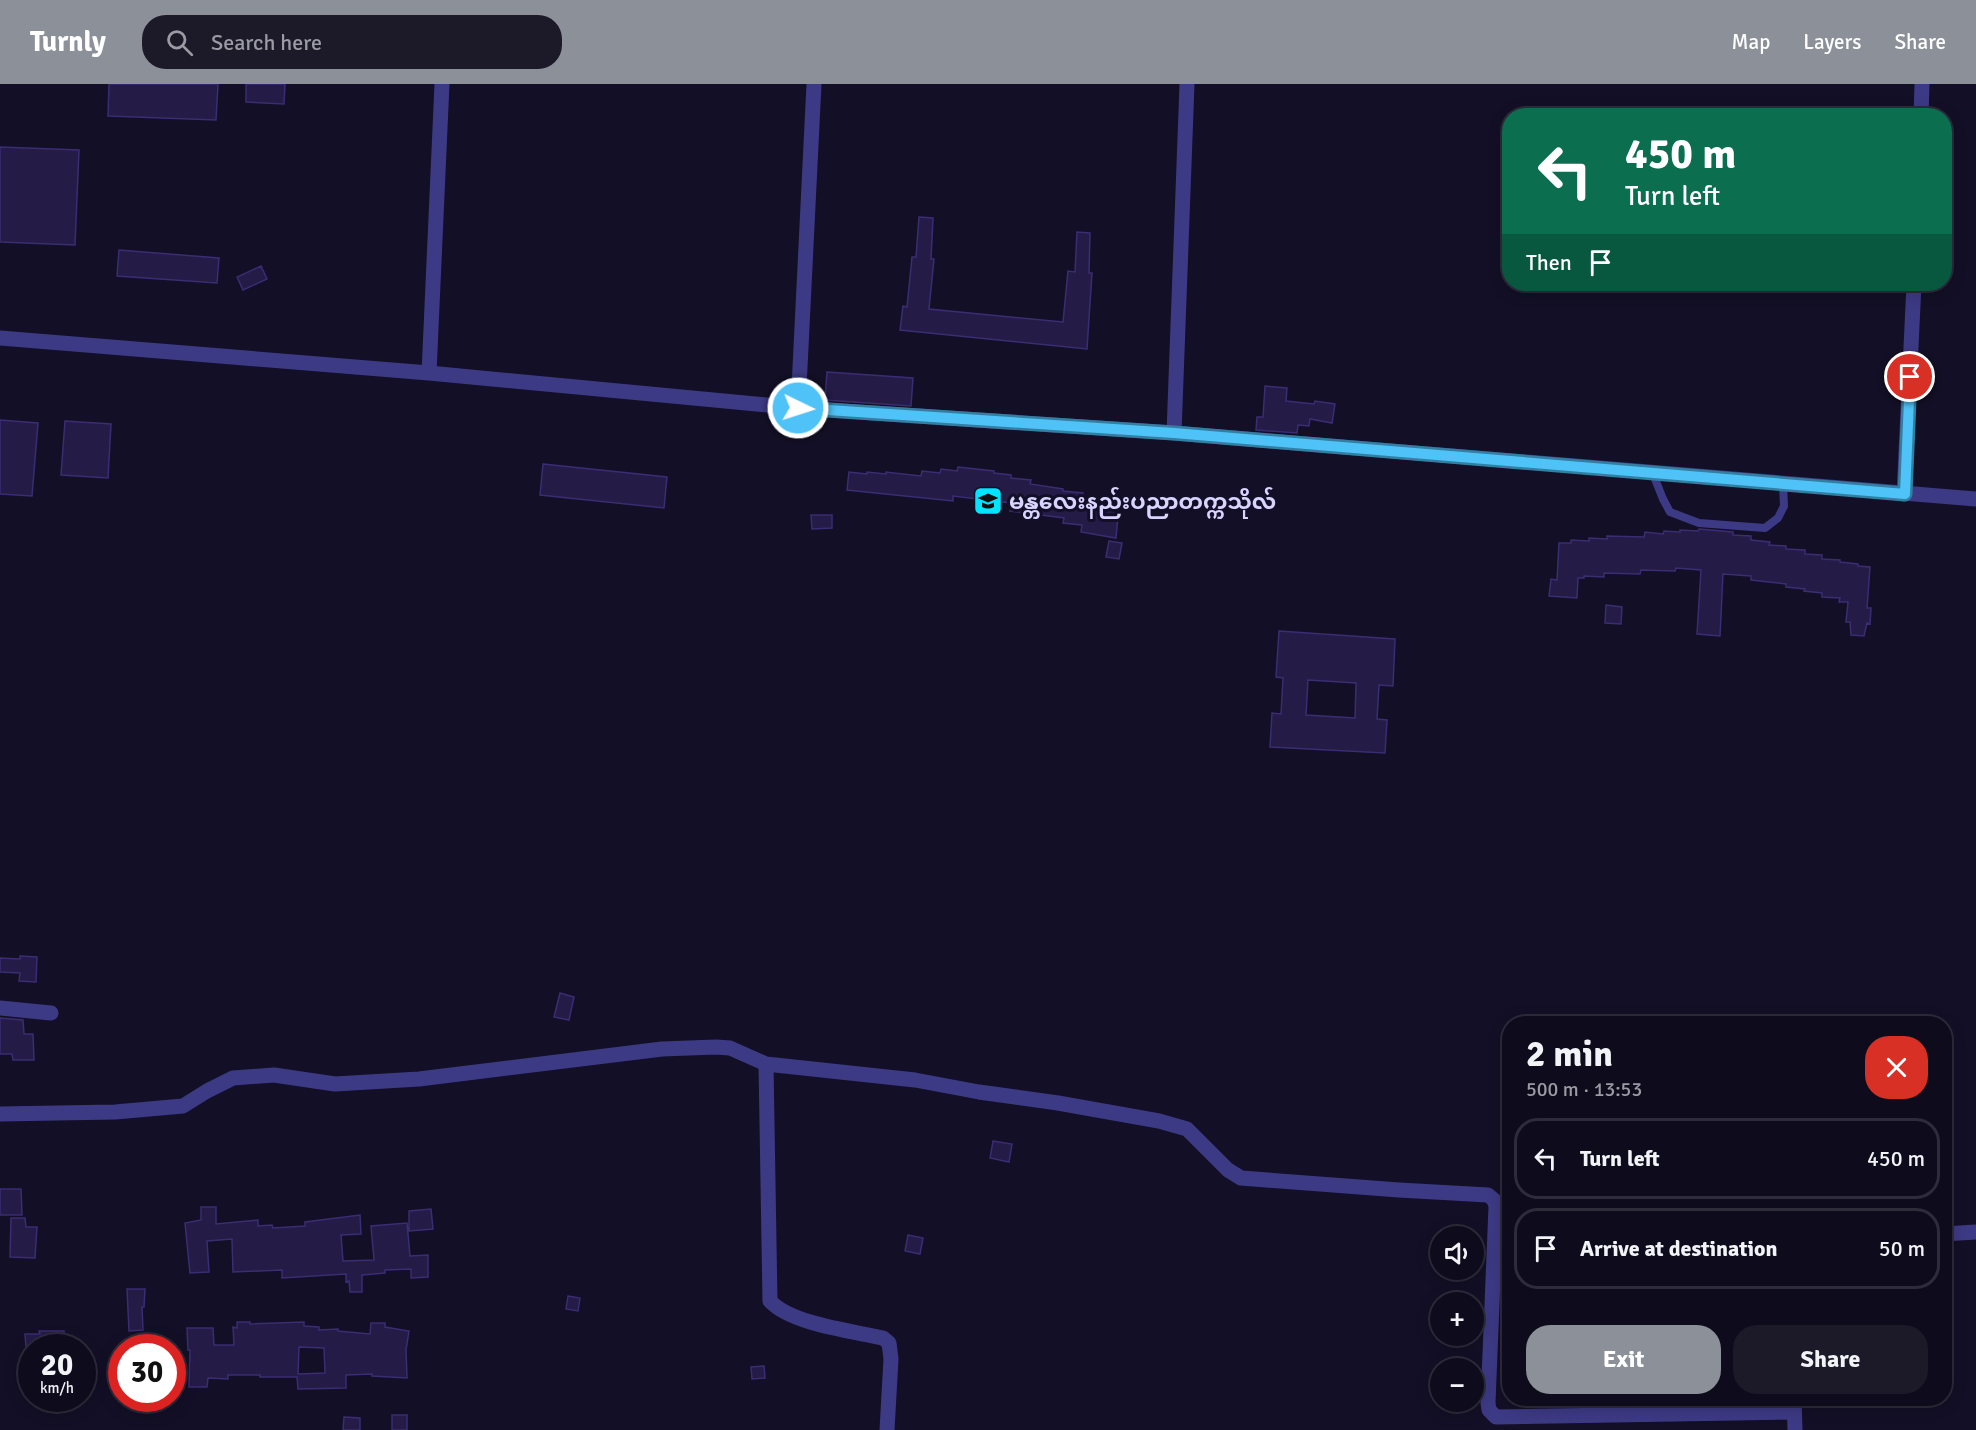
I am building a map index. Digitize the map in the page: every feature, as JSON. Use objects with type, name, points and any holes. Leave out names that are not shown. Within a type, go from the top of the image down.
[{"type":"street","points":[[429,373],[442,84]]},
{"type":"street","points":[[798,408],[814,84]]},
{"type":"street","points":[[1174,433],[1187,84]]},
{"type":"street","points":[[1922,108],[1923,84]]},
{"type":"street","points":[[1905,494],[1914,291]]},
{"type":"street","points":[[0,338],[429,373],[798,408],[1174,433],[1976,499]]},
{"type":"street","points":[[0,1008],[51,1013]]},
{"type":"street","points":[[0,1114],[168,1109],[183,1106],[233,1078],[274,1075],[335,1084],[419,1079],[662,1049],[730,1048],[766,1064],[915,1080],[1159,1121],[1187,1129],[1228,1170],[1241,1178],[1488,1195],[1494,1200],[1496,1206],[1488,1403],[1489,1410],[1496,1417],[1769,1406]]},
{"type":"street","points":[[766,1064],[770,1301],[777,1309],[798,1318],[883,1338],[889,1343],[891,1359],[887,1430]]},
{"type":"street","points":[[1952,1234],[1976,1232]]},
{"type":"street","points":[[1794,1406],[1795,1430]]},
{"type":"lane","points":[[1653,474],[1670,512],[1699,523],[1765,528],[1778,518],[1784,506],[1783,484]]},
{"type":"building","points":[[109,84],[218,84],[216,120],[108,116]]},
{"type":"building","points":[[246,84],[285,84],[284,104],[246,102]]},
{"type":"building","points":[[0,147],[79,150],[75,245],[0,242]]},
{"type":"building","points":[[919,217],[933,218],[931,259],[934,259],[929,309],[1063,322],[1068,271],[1075,272],[1077,232],[1090,233],[1089,273],[1092,273],[1087,349],[900,330],[903,306],[907,307],[912,257],[916,257]]},
{"type":"building","points":[[119,250],[219,258],[217,283],[117,276]]},
{"type":"building","points":[[261,266],[267,279],[243,290],[237,277]]},
{"type":"building","points":[[827,372],[913,378],[911,406],[825,400]]},
{"type":"building","points":[[1265,386],[1287,388],[1286,401],[1335,404],[1332,423],[1310,419],[1309,426],[1298,425],[1297,433],[1256,430],[1257,417],[1263,417]]},
{"type":"building","points":[[0,420],[38,423],[32,496],[0,494]]},
{"type":"building","points":[[65,421],[111,424],[108,478],[61,475]]},
{"type":"building","points":[[543,464],[667,477],[664,508],[540,495]]},
{"type":"building","points":[[958,467],[1011,475],[1011,478],[1031,480],[1030,484],[1083,493],[1082,500],[1119,505],[1116,538],[1081,532],[1082,525],[1063,523],[1064,518],[1010,511],[1011,503],[953,496],[953,501],[847,490],[849,472],[886,474],[886,472],[921,476],[922,471],[940,473],[941,469],[957,471]]},
{"type":"building","points":[[811,515],[832,515],[832,528],[812,529]]},
{"type":"building","points":[[1699,529],[1751,536],[1751,540],[1770,542],[1769,545],[1805,550],[1805,554],[1822,555],[1822,559],[1840,560],[1840,562],[1870,567],[1867,608],[1871,608],[1870,624],[1867,623],[1864,636],[1851,635],[1850,622],[1846,622],[1848,602],[1839,602],[1840,598],[1822,597],[1822,593],[1786,587],[1786,584],[1751,580],[1751,576],[1723,574],[1720,636],[1697,634],[1701,570],[1676,568],[1675,571],[1641,570],[1640,574],[1604,573],[1604,577],[1584,576],[1584,578],[1578,578],[1577,598],[1549,596],[1551,579],[1557,580],[1559,543],[1571,543],[1571,540],[1589,541],[1589,538],[1607,539],[1607,536],[1644,537],[1645,532],[1663,534],[1664,531],[1698,531]]},
{"type":"building","points":[[1109,541],[1122,543],[1119,559],[1106,557]]},
{"type":"building","points":[[1606,605],[1622,607],[1621,624],[1605,623]]},
{"type":"building","points":[[1279,631],[1395,639],[1393,686],[1379,685],[1377,719],[1387,720],[1385,753],[1270,747],[1272,713],[1281,714],[1283,678],[1276,677]],"holes":[[[1308,680],[1356,683],[1355,718],[1306,715]]]},
{"type":"building","points":[[20,956],[37,957],[36,982],[19,981],[20,973],[0,972],[0,958],[20,959]]},
{"type":"building","points":[[560,993],[574,997],[569,1020],[554,1017]]},
{"type":"building","points":[[0,1018],[23,1020],[24,1034],[33,1034],[34,1060],[13,1060],[12,1054],[0,1054]]},
{"type":"building","points":[[993,1141],[1012,1144],[1009,1162],[990,1158]]},
{"type":"building","points":[[0,1189],[21,1189],[22,1215],[0,1215]]},
{"type":"building","points":[[201,1207],[216,1207],[216,1224],[258,1220],[258,1226],[272,1225],[273,1228],[305,1226],[305,1222],[360,1215],[361,1234],[341,1235],[343,1261],[374,1260],[371,1226],[407,1223],[410,1256],[428,1255],[428,1277],[411,1278],[411,1269],[385,1270],[385,1273],[362,1275],[362,1292],[350,1292],[346,1274],[282,1278],[282,1270],[233,1272],[232,1239],[207,1241],[209,1272],[190,1273],[185,1223],[201,1220]]},
{"type":"building","points":[[431,1209],[433,1229],[409,1231],[409,1211]]},
{"type":"building","points":[[11,1218],[25,1218],[26,1227],[37,1227],[35,1258],[10,1257]]},
{"type":"building","points":[[908,1235],[923,1238],[920,1254],[905,1251]]},
{"type":"building","points":[[127,1289],[145,1289],[144,1307],[142,1307],[143,1330],[129,1331]]},
{"type":"building","points":[[568,1296],[580,1298],[578,1311],[566,1309]]},
{"type":"building","points":[[237,1322],[250,1322],[250,1324],[304,1322],[304,1326],[319,1327],[319,1330],[338,1329],[338,1331],[370,1334],[371,1323],[385,1323],[385,1327],[409,1331],[406,1350],[407,1378],[372,1376],[372,1374],[346,1375],[346,1388],[298,1389],[297,1377],[228,1375],[228,1379],[208,1378],[207,1387],[189,1387],[190,1350],[188,1350],[187,1328],[213,1328],[214,1345],[234,1345],[233,1327],[237,1328]],"holes":[[[299,1347],[324,1348],[325,1373],[298,1374]]]},
{"type":"building","points":[[39,1331],[64,1331],[64,1334],[40,1334]]},
{"type":"building","points":[[764,1366],[765,1378],[752,1379],[751,1367]]},
{"type":"building","points":[[392,1415],[407,1415],[407,1430],[392,1430]]},
{"type":"building","points":[[344,1417],[360,1418],[360,1430],[343,1430]]},
{"type":"place","name":"မန္တလေးနည်းပညာတက္ကသိုလ်","points":[[988,501]]},
{"type":"route","points":[[798,408],[1174,433],[1905,494],[1910,377]]}]
